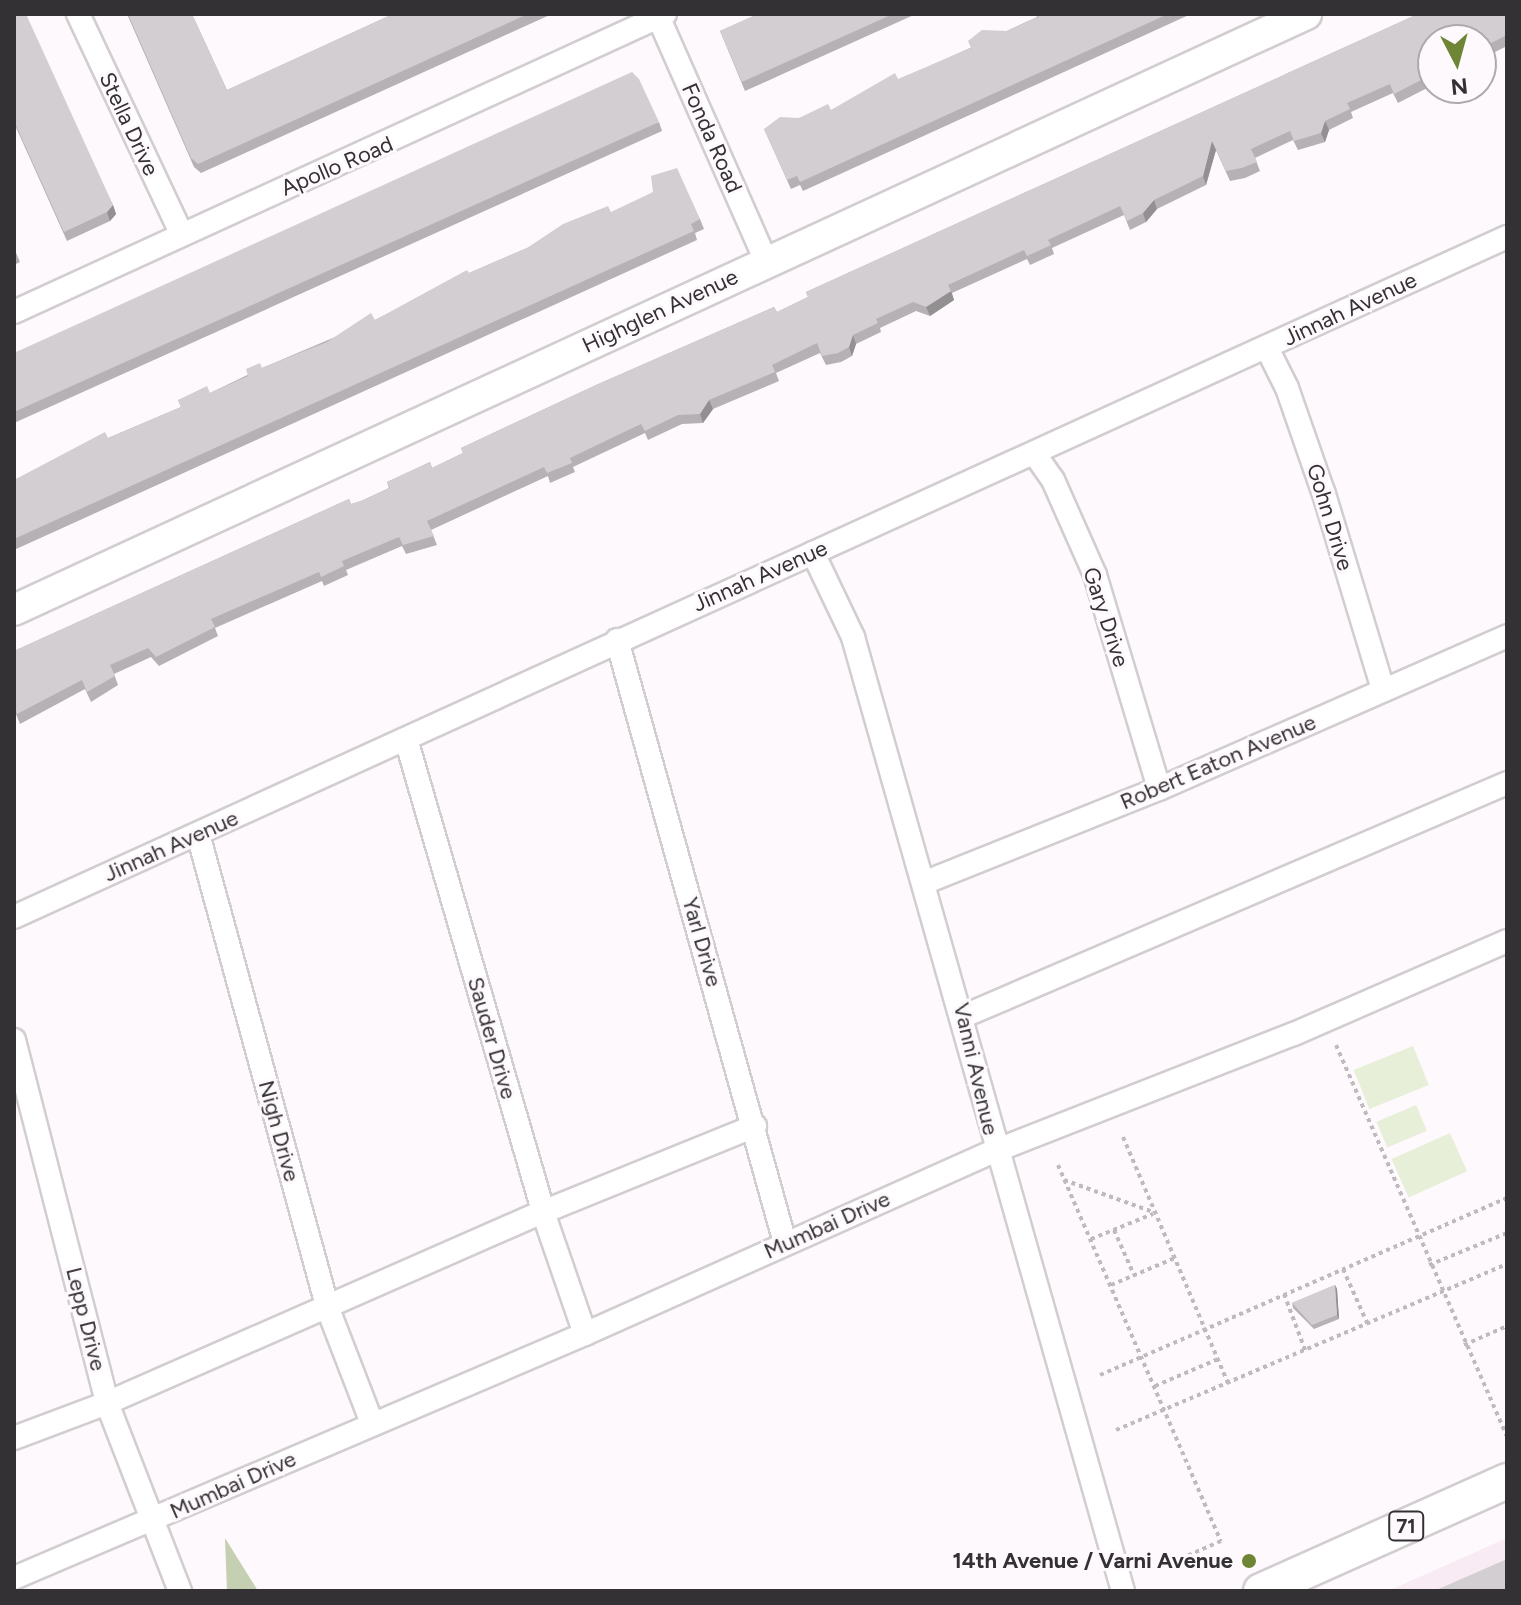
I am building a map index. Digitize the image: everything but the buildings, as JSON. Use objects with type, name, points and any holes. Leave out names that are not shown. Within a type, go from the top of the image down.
[{"type":"main road","name":"71","points":[[1261,1591],[1507,1481]]},
{"type":"street","name":"Stella Drive","points":[[78,14],[181,233]]},
{"type":"street","name":"Highglen Avenue","points":[[14,610],[1306,14]]},
{"type":"street","name":"Apollo Road","points":[[14,312],[181,233],[331,171],[660,15]]},
{"type":"street","name":"Fonda Road","points":[[660,15],[766,261]]},
{"type":"street","name":"Jinnah Avenue","points":[[14,917],[617,640],[1267,348],[1505,245]]},
{"type":"street","name":"Gohn Drive","points":[[1267,348],[1287,388],[1324,494],[1383,690]]},
{"type":"street","name":"Gary Drive","points":[[1034,453],[1053,480],[1095,575],[1159,789]]},
{"type":"street","name":"Vanni Avenue","points":[[813,553],[853,637],[964,1016],[995,1151],[1123,1591]]},
{"type":"street","name":"Robert Eaton Avenue","points":[[926,882],[1159,789],[1507,636]]},
{"type":"street","name":"Yarl Drive","points":[[617,640],[755,1126],[785,1243]]},
{"type":"street","name":"Sauder Drive","points":[[406,739],[543,1212],[585,1334]]},
{"type":"street","points":[[964,1016],[1507,783]]},
{"type":"street","name":"Nigh Drive","points":[[198,834],[328,1309],[372,1423]]},
{"type":"street","name":"Mumbai Drive","points":[[14,1578],[585,1334],[995,1151],[1294,1034],[1507,941]]},
{"type":"street","name":"Lepp Drive","points":[[14,1040],[107,1403],[180,1591]]},
{"type":"street","points":[[14,1438],[107,1403],[328,1309],[543,1212],[755,1126]]},
{"type":"path","points":[[1336,1045],[1441,1293],[1507,1437]]},
{"type":"path","points":[[1123,1137],[1229,1386]]},
{"type":"path","points":[[1058,1165],[1221,1541],[1157,1569]]},
{"type":"path","points":[[1064,1180],[1156,1213]]},
{"type":"path","points":[[1100,1375],[1507,1198]]},
{"type":"path","points":[[1091,1239],[1156,1213]]},
{"type":"path","points":[[1114,1229],[1134,1275]]},
{"type":"path","points":[[1429,1265],[1507,1233]]},
{"type":"path","points":[[1111,1285],[1175,1258]]},
{"type":"path","points":[[1116,1430],[1167,1413],[1507,1264]]},
{"type":"path","points":[[1343,1269],[1368,1325]]},
{"type":"path","points":[[1284,1294],[1305,1350]]},
{"type":"path","points":[[1464,1345],[1507,1326]]},
{"type":"path","points":[[1155,1386],[1218,1359]]},
{"type":"shaded area","points":[[1413,1046],[1429,1085],[1369,1109],[1354,1070]]},
{"type":"shaded area","points":[[1416,1105],[1427,1131],[1387,1148],[1376,1122]]},
{"type":"shaded area","points":[[1450,1133],[1467,1171],[1409,1197],[1392,1159]]},
{"type":"shaded area","points":[[225,1538],[258,1591],[227,1591]]},
{"type":"shaded area","points":[[1507,1538],[1507,1591],[1388,1591]]},
{"type":"place","name":"14th Avenue / Varni Avenue","points":[[1249,1561]]}]
